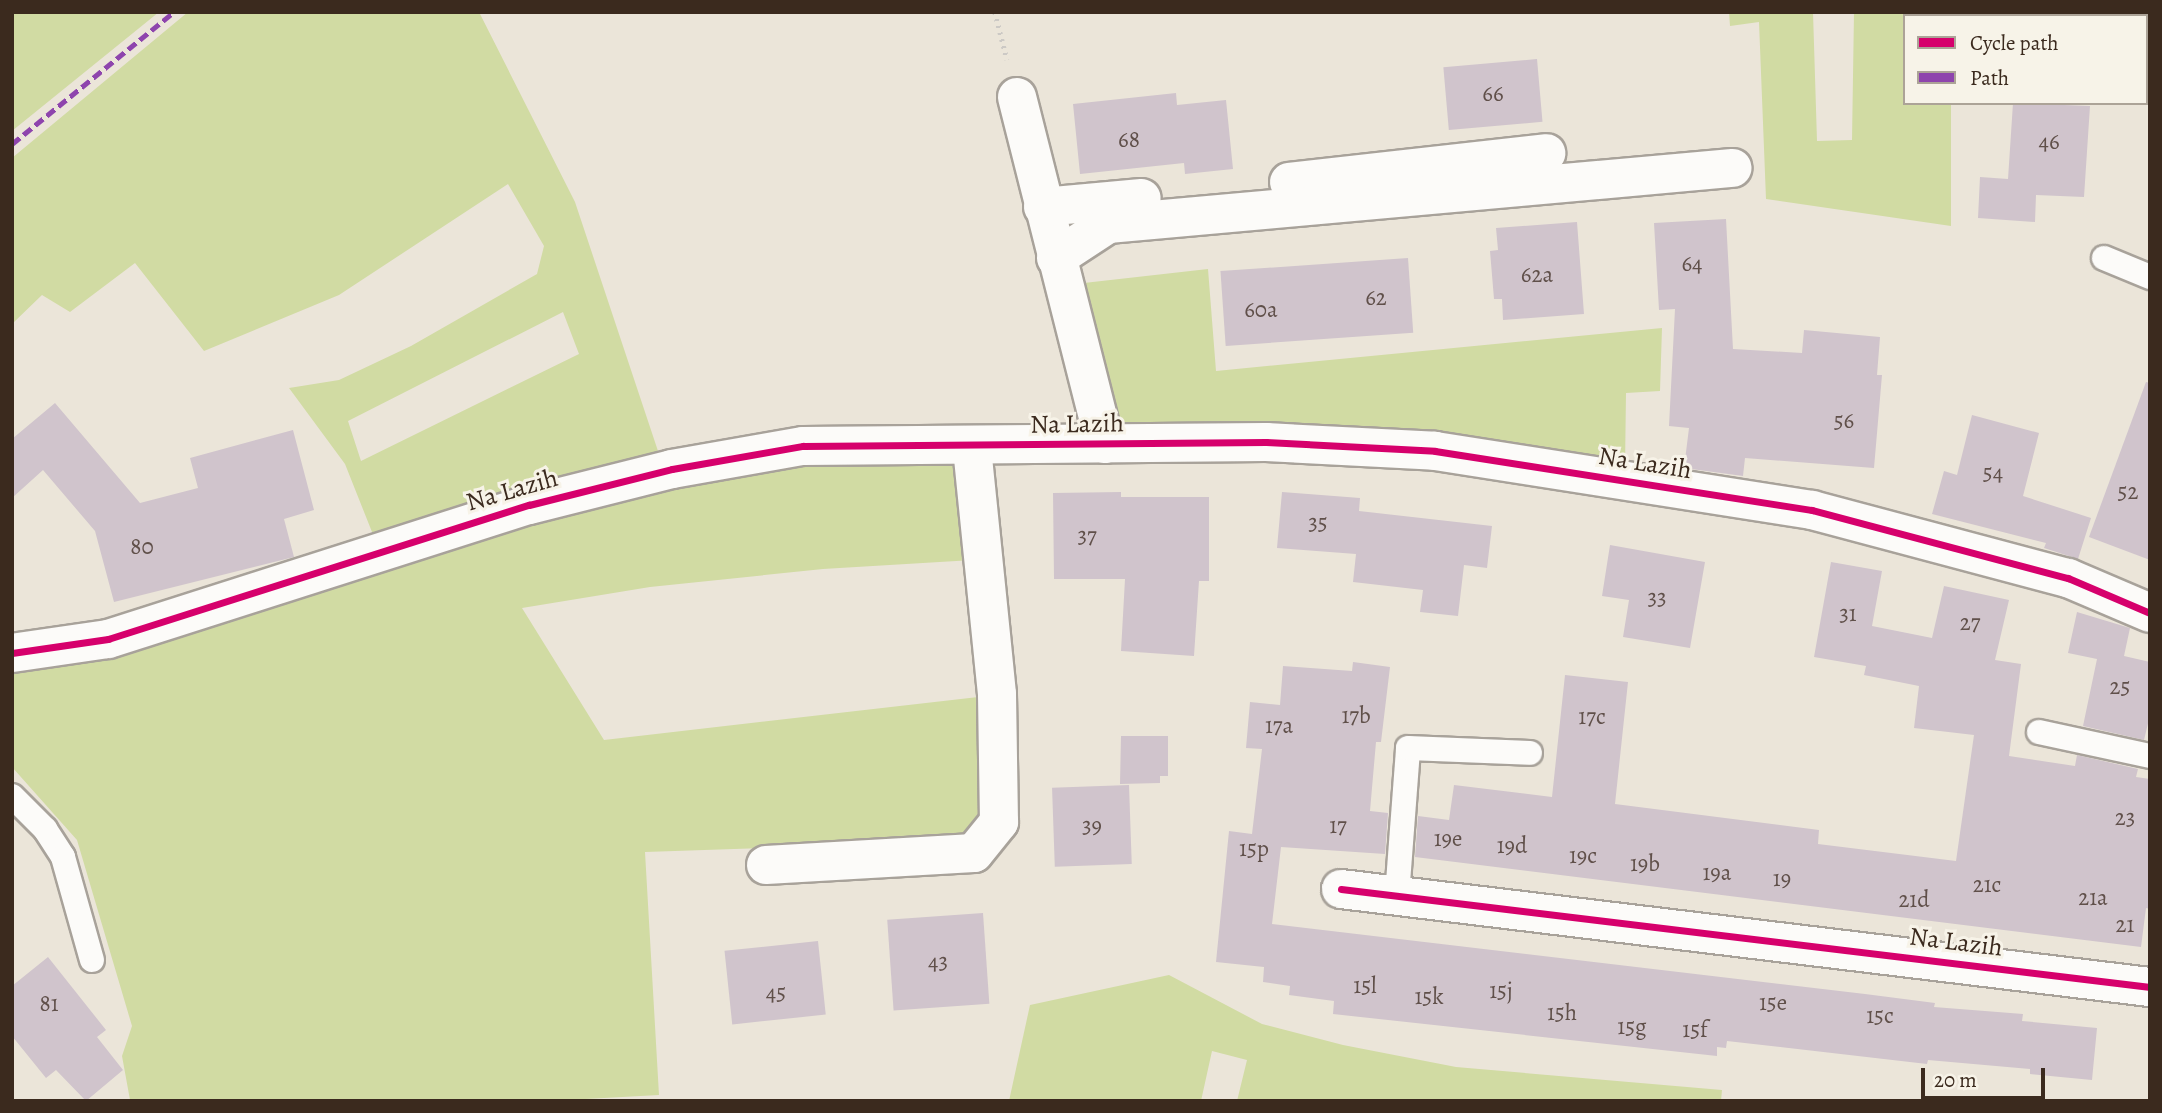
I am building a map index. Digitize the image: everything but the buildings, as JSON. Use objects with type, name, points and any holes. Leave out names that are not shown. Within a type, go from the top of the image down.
[{"type":"street","name":"Na Lazih","points":[[1017,97],[1105,444]]},
{"type":"street","points":[[1043,207],[1546,153]]},
{"type":"street","points":[[1056,258],[1108,224],[1732,168]]},
{"type":"street","name":"Na Lazih","points":[[12,653],[108,639],[529,505],[671,469],[803,446],[972,448],[1266,442],[1435,451],[1812,510],[2068,578],[2150,613]]},
{"type":"street","points":[[765,865],[974,853],[999,822],[997,694],[972,448]]},
{"type":"street","name":"Na Lazih","points":[[1341,889],[2150,987]]},
{"type":"lane","points":[[2104,258],[2150,277]]},
{"type":"lane","points":[[2039,732],[2150,756]]},
{"type":"lane","points":[[1397,896],[1408,748],[1530,753]]},
{"type":"lane","points":[[12,796],[45,829],[63,857],[92,960]]},
{"type":"path","points":[[995,12],[1017,97]]},
{"type":"green space","points":[[12,12],[159,12],[12,131]]},
{"type":"green space","points":[[188,12],[479,12],[575,202],[661,460],[374,537],[345,464],[289,388],[339,380],[411,346],[537,274],[544,246],[508,184],[339,295],[204,351],[135,263],[70,312],[42,295],[12,324],[12,158]],"holes":[[[563,312],[579,354],[361,461],[348,421]]]},
{"type":"green space","points":[[1729,12],[1813,12],[1817,141],[1852,140],[1854,12],[1951,12],[1903,14],[1903,105],[1951,105],[1951,226],[1766,199],[1759,22],[1730,26]]},
{"type":"green space","points":[[1982,12],[2142,12],[2142,14]]},
{"type":"green space","points":[[1208,269],[1216,371],[1662,328],[1660,391],[1626,393],[1625,468],[1138,427],[1107,416],[1075,284]]},
{"type":"green space","points":[[813,456],[939,456],[961,473],[973,560],[823,569],[650,587],[522,608],[604,740],[987,696],[990,813],[971,833],[792,847],[645,852],[659,1095],[549,1101],[130,1100],[122,1056],[132,1026],[77,840],[12,767],[12,667],[509,525]]},
{"type":"green space","points":[[1169,975],[1262,1024],[1343,1045],[1456,1067],[1722,1090],[1721,1101],[1237,1101],[1247,1060],[1212,1051],[1201,1101],[1009,1101],[1030,1005]]},
{"type":"marked path","points":[[12,144],[174,12]]},
{"type":"cycle path","points":[[12,653],[108,639],[529,505],[672,469],[803,446],[1266,442],[1435,451],[1812,510],[2068,578],[2150,613]]},
{"type":"cycle path","points":[[1341,889],[2150,987]]}]
